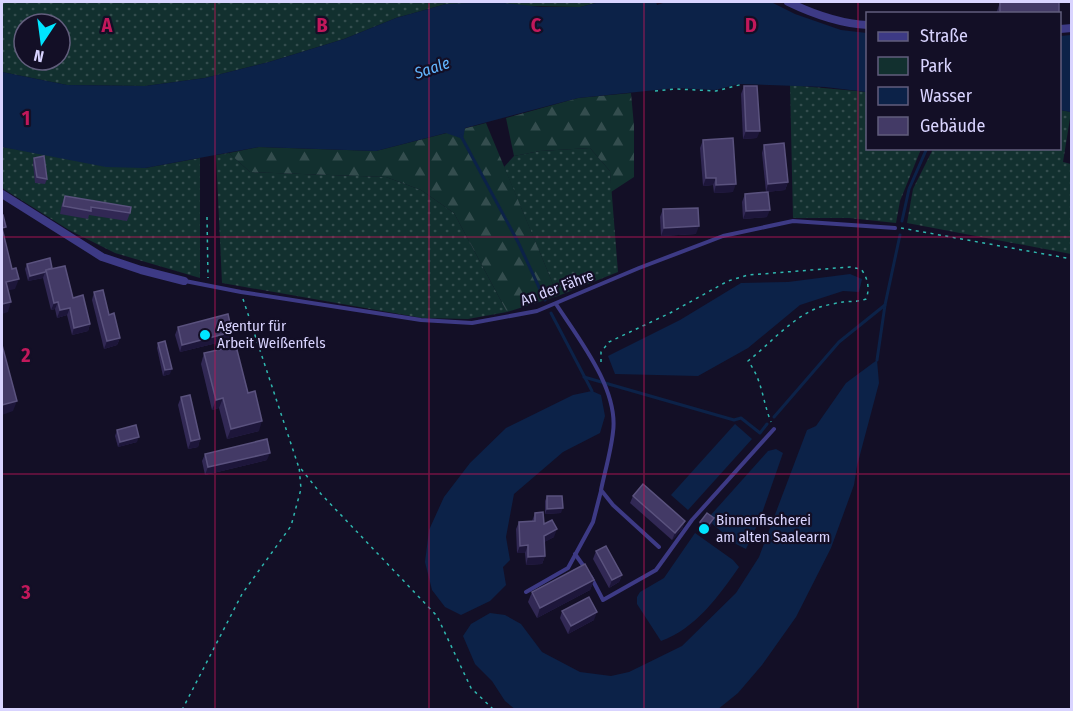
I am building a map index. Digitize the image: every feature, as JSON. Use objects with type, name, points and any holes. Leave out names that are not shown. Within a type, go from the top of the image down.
[{"type":"street","points":[[788,2],[828,18],[866,26]]},
{"type":"street","points":[[2,194],[68,238],[102,257],[141,270],[184,280]]},
{"type":"lane","name":"An der Fähre","points":[[184,280],[241,292],[421,321],[472,323],[537,311],[723,236],[793,220],[895,228]]},
{"type":"lane","points":[[526,592],[568,568],[593,522],[614,430],[612,409],[601,377],[556,304]]},
{"type":"lane","points":[[575,554],[603,600],[644,578],[656,570],[692,520],[774,429]]},
{"type":"lane","points":[[601,490],[613,505],[659,547]]},
{"type":"path","points":[[655,91],[676,89],[716,91],[743,84]]},
{"type":"path","points":[[207,217],[208,285]]},
{"type":"path","points":[[907,229],[1071,259]]},
{"type":"path","points":[[601,377],[601,352],[609,342],[729,281],[748,275],[850,267],[861,269],[866,276],[868,292],[866,299],[860,302],[843,302],[819,308],[795,321],[748,361],[756,371],[774,429]]},
{"type":"path","points":[[182,710],[242,594],[291,526],[301,489],[298,465],[241,292]]},
{"type":"path","points":[[298,465],[321,494],[437,616],[471,688],[494,710]]},
{"type":"green space","points":[[2,2],[600,2],[580,7],[446,4],[396,18],[344,39],[269,62],[205,78],[145,86],[67,85],[2,72]]},
{"type":"green space","points":[[790,85],[866,92],[866,150],[921,150],[900,201],[896,223],[849,218],[793,218]]},
{"type":"green space","points":[[631,93],[634,126],[634,177],[611,192],[610,171],[590,148],[540,151],[514,156],[506,118],[578,98]]},
{"type":"green space","points":[[1061,110],[1071,112],[1063,162],[1071,164],[1071,254],[907,223],[913,189],[932,150],[1061,150]]},
{"type":"green space","points":[[486,123],[558,296],[507,312],[454,213],[421,190],[386,177],[250,172],[229,153],[259,147],[376,151]]},
{"type":"green space","points":[[2,147],[145,168],[200,158],[200,278],[115,253],[69,230],[2,188]]},
{"type":"green space","points":[[590,148],[610,171],[618,272],[558,296],[504,167],[514,156],[540,151]]},
{"type":"green space","points":[[229,153],[250,172],[386,177],[421,190],[454,213],[507,312],[468,319],[422,318],[222,283],[216,155]]},
{"type":"water","name":"Saale","points":[[495,2],[541,7],[580,7],[600,2],[656,2],[657,5],[666,2],[771,2],[795,14],[841,30],[866,33],[866,92],[825,87],[739,84],[715,90],[676,88],[578,98],[465,128],[463,139],[446,133],[376,151],[259,147],[145,168],[106,167],[2,147],[2,72],[67,85],[145,86],[205,78],[269,62],[344,39],[396,18],[446,4]]},
{"type":"water","points":[[1072,35],[1071,112],[1061,110],[1061,36]]},
{"type":"water","points":[[850,274],[862,279],[859,292],[843,291],[800,305],[748,348],[698,376],[615,374],[608,356],[680,320],[741,283],[788,282]]},
{"type":"water","points":[[877,360],[879,383],[854,485],[831,548],[796,617],[762,665],[738,693],[717,710],[516,710],[505,701],[492,681],[475,664],[463,636],[471,624],[490,613],[505,615],[521,624],[542,652],[580,672],[611,676],[629,672],[682,646],[736,593],[759,557],[807,430],[816,426],[846,383]]},
{"type":"water","points":[[592,391],[601,395],[605,416],[600,433],[563,452],[514,494],[506,537],[510,560],[503,567],[506,585],[490,601],[461,615],[445,607],[432,590],[425,562],[429,530],[444,497],[470,463],[506,428],[573,395]]},
{"type":"water","points":[[735,424],[752,439],[688,510],[671,495]]},
{"type":"water","points":[[776,449],[783,453],[760,519],[746,549],[736,544],[709,521],[709,517],[768,451]]},
{"type":"water","points":[[695,533],[733,560],[739,567],[714,600],[695,620],[673,636],[661,641],[637,604],[637,597],[640,592],[664,578]]},
{"type":"building","points":[[1000,2],[1059,2],[1059,12],[1000,12]]},
{"type":"building","points":[[744,86],[757,86],[760,131],[746,131]]},
{"type":"building","points":[[733,138],[736,184],[716,185],[716,178],[706,178],[703,140]]},
{"type":"building","points":[[784,143],[788,182],[768,184],[764,145]]},
{"type":"building","points":[[44,156],[47,179],[37,177],[34,158]]},
{"type":"building","points":[[768,192],[770,210],[746,211],[745,194]]},
{"type":"building","points":[[65,196],[131,207],[130,213],[91,207],[91,211],[63,206]]},
{"type":"building","points":[[698,208],[699,226],[664,228],[663,209]]},
{"type":"building","points":[[2,214],[6,227],[2,228]]},
{"type":"building","points":[[2,228],[12,269],[16,268],[19,279],[6,282],[11,302],[2,304]]},
{"type":"building","points":[[50,258],[52,268],[30,276],[27,264]]},
{"type":"building","points":[[65,266],[73,298],[83,295],[90,324],[74,328],[70,308],[60,310],[58,302],[54,303],[46,270]]},
{"type":"building","points":[[103,290],[109,315],[114,313],[120,338],[107,341],[94,292]]},
{"type":"building","points":[[228,314],[232,332],[182,345],[178,327]]},
{"type":"building","points":[[165,341],[172,369],[165,370],[158,343]]},
{"type":"building","points":[[2,345],[17,401],[2,405]]},
{"type":"building","points":[[236,346],[248,393],[255,391],[262,421],[231,429],[223,398],[216,400],[204,353]]},
{"type":"building","points":[[190,395],[200,439],[191,441],[181,397]]},
{"type":"building","points":[[136,425],[139,437],[120,442],[117,430]]},
{"type":"building","points":[[267,439],[270,453],[208,467],[205,454]]},
{"type":"building","points":[[643,484],[685,521],[675,533],[633,496]]},
{"type":"building","points":[[547,496],[562,496],[563,508],[547,509]]},
{"type":"building","points":[[543,512],[544,524],[552,520],[557,529],[544,536],[545,556],[528,557],[528,545],[520,546],[519,522],[535,521],[535,513]]},
{"type":"building","points":[[707,513],[714,518],[707,527],[700,522]]},
{"type":"building","points":[[606,546],[622,575],[612,580],[596,551]]},
{"type":"building","points":[[585,564],[594,580],[540,608],[532,592]]},
{"type":"building","points":[[589,597],[597,612],[571,626],[562,611]]},
{"type":"waterway","points":[[461,136],[518,242],[545,300]]},
{"type":"waterway","points":[[902,221],[909,189],[926,150]]},
{"type":"waterway","points":[[877,360],[885,305],[900,235]]},
{"type":"waterway","points":[[774,417],[839,342],[885,305]]},
{"type":"waterway","points":[[551,313],[592,391]]},
{"type":"waterway","points":[[584,377],[734,420],[741,418],[760,433],[767,424]]},
{"type":"place","name":"Agentur für Arbeit Weißenfels","points":[[205,335]]},
{"type":"place","name":"Binnenfischerei am alten Saalearm","points":[[704,529]]}]
